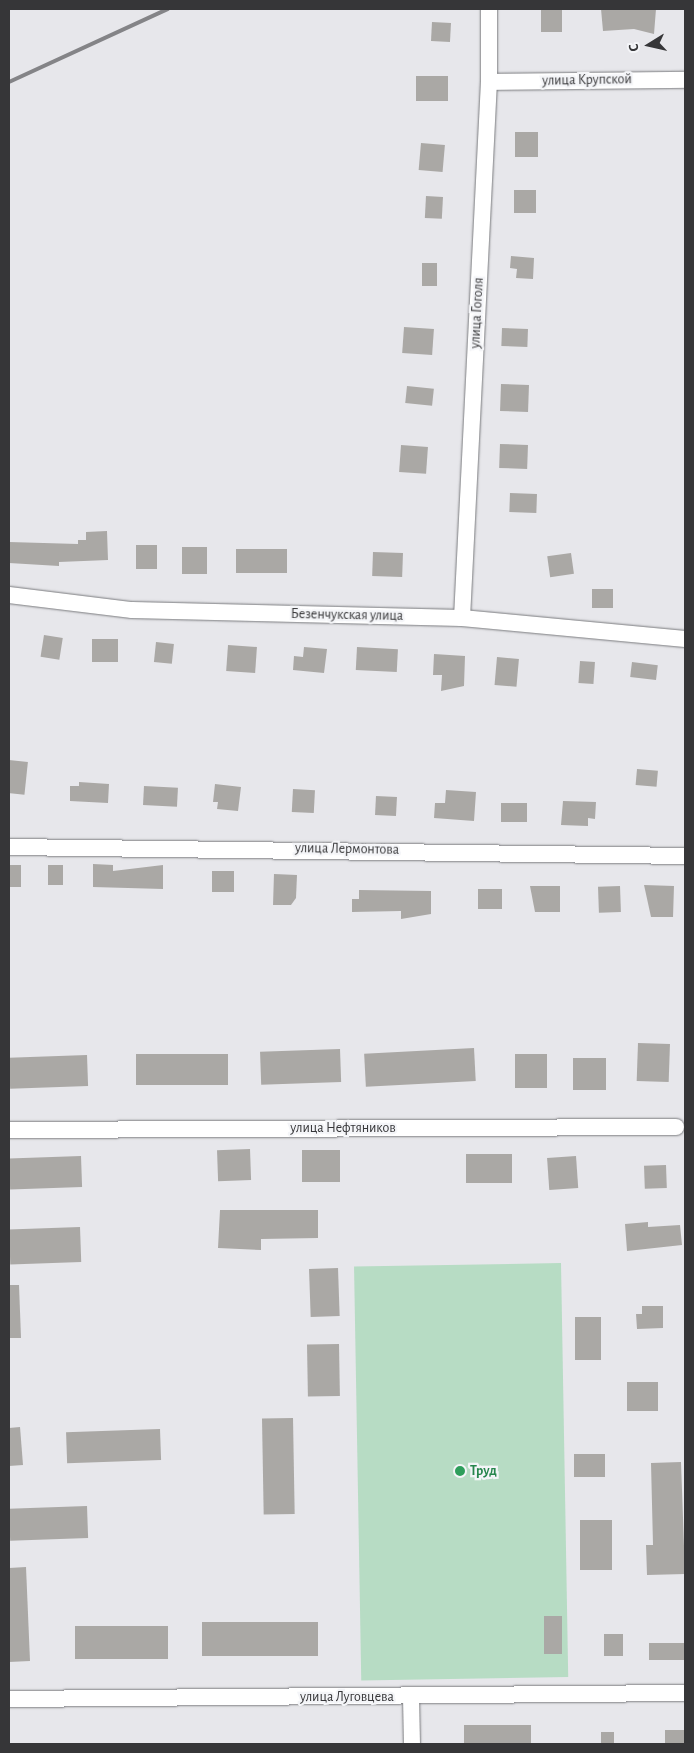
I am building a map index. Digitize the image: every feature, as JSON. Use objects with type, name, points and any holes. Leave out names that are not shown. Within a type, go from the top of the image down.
[{"type":"street","name":"улица Гоголя","points":[[462,618],[489,82],[488,9]]},
{"type":"street","name":"улица Крупской","points":[[489,82],[685,80]]},
{"type":"street","name":"Безенчукская улица","points":[[9,595],[132,610],[462,618],[685,639]]},
{"type":"street","name":"улица Лермонтова","points":[[9,847],[685,856]]},
{"type":"street","name":"улица Нефтяников","points":[[9,1130],[676,1127]]},
{"type":"street","name":"улица Луговцева","points":[[9,1698],[411,1697],[685,1693]]},
{"type":"street","points":[[411,1697],[412,1744]]},
{"type":"green space","name":"Труд","points":[[561,1263],[568,1677],[361,1681],[354,1267]]},
{"type":"building","points":[[601,9],[656,9],[654,34],[634,29],[603,31]]},
{"type":"building","points":[[541,10],[562,10],[562,32],[541,32]]},
{"type":"building","points":[[432,22],[451,23],[450,42],[431,41]]},
{"type":"building","points":[[416,76],[448,76],[448,101],[416,101]]},
{"type":"building","points":[[515,132],[538,132],[538,157],[515,157]]},
{"type":"building","points":[[421,143],[445,145],[443,172],[419,170]]},
{"type":"building","points":[[514,190],[536,190],[536,213],[514,213]]},
{"type":"building","points":[[426,196],[443,197],[442,219],[425,218]]},
{"type":"building","points":[[511,256],[534,258],[533,279],[516,278],[517,269],[510,268]]},
{"type":"building","points":[[422,263],[437,263],[437,286],[422,286]]},
{"type":"building","points":[[404,327],[434,329],[432,355],[402,353]]},
{"type":"building","points":[[502,328],[528,329],[527,347],[501,346]]},
{"type":"building","points":[[501,384],[529,385],[528,412],[500,411]]},
{"type":"building","points":[[407,386],[434,389],[432,406],[405,403]]},
{"type":"building","points":[[500,444],[528,445],[527,469],[499,468]]},
{"type":"building","points":[[401,445],[428,447],[426,474],[399,472]]},
{"type":"building","points":[[510,493],[537,494],[536,513],[509,512]]},
{"type":"building","points":[[107,531],[108,560],[59,562],[59,566],[9,563],[9,542],[78,544],[78,540],[86,540],[86,532]]},
{"type":"building","points":[[136,545],[157,545],[157,569],[136,569]]},
{"type":"building","points":[[182,547],[207,547],[207,574],[182,574]]},
{"type":"building","points":[[236,549],[287,549],[287,573],[236,573]]},
{"type":"building","points":[[373,552],[403,553],[402,577],[372,576]]},
{"type":"building","points":[[571,553],[574,574],[550,577],[547,556]]},
{"type":"building","points":[[592,589],[613,589],[613,608],[592,608]]},
{"type":"building","points":[[44,635],[63,638],[59,660],[41,657]]},
{"type":"building","points":[[92,639],[118,639],[118,662],[92,662]]},
{"type":"building","points":[[156,642],[174,644],[172,664],[154,662]]},
{"type":"building","points":[[228,645],[257,647],[255,673],[226,671]]},
{"type":"building","points":[[304,647],[327,649],[324,673],[293,670],[294,656],[303,657]]},
{"type":"building","points":[[357,647],[398,649],[397,672],[356,670]]},
{"type":"building","points":[[434,654],[465,656],[464,686],[441,691],[442,675],[433,675]]},
{"type":"building","points":[[497,657],[519,659],[516,687],[495,685]]},
{"type":"building","points":[[580,661],[595,662],[593,684],[578,683]]},
{"type":"building","points":[[632,662],[658,665],[656,680],[630,677]]},
{"type":"building","points":[[9,760],[28,762],[24,795],[9,793]]},
{"type":"building","points":[[637,769],[658,771],[657,787],[636,785]]},
{"type":"building","points":[[79,782],[109,784],[108,803],[70,801],[70,786],[79,786]]},
{"type":"building","points":[[215,784],[241,787],[238,811],[217,809],[218,802],[213,802]]},
{"type":"building","points":[[144,786],[178,788],[177,807],[143,805]]},
{"type":"building","points":[[293,789],[315,790],[314,813],[292,812]]},
{"type":"building","points":[[446,790],[476,792],[474,821],[434,818],[435,803],[445,803]]},
{"type":"building","points":[[376,796],[397,797],[396,816],[375,815]]},
{"type":"building","points":[[563,801],[596,802],[595,819],[588,818],[588,826],[561,825]]},
{"type":"building","points":[[501,803],[527,803],[527,822],[501,822]]},
{"type":"building","points":[[93,864],[113,865],[113,871],[163,865],[163,889],[93,887]]},
{"type":"building","points":[[9,865],[21,865],[21,887],[9,887]]},
{"type":"building","points":[[48,865],[63,865],[63,885],[48,885]]},
{"type":"building","points":[[212,871],[234,871],[234,892],[212,892]]},
{"type":"building","points":[[274,874],[297,875],[296,898],[291,905],[273,905]]},
{"type":"building","points":[[644,885],[674,886],[673,917],[651,917]]},
{"type":"building","points":[[530,886],[560,886],[560,912],[535,912]]},
{"type":"building","points":[[620,886],[621,912],[599,913],[598,887]]},
{"type":"building","points":[[478,889],[502,889],[502,909],[478,909]]},
{"type":"building","points":[[359,890],[431,891],[431,914],[401,919],[401,911],[352,912],[352,899],[359,899]]},
{"type":"building","points":[[638,1043],[670,1044],[669,1082],[637,1081]]},
{"type":"building","points":[[474,1048],[476,1081],[366,1087],[364,1054]]},
{"type":"building","points":[[340,1049],[341,1082],[261,1085],[260,1052]]},
{"type":"building","points":[[136,1054],[228,1054],[228,1085],[136,1085]]},
{"type":"building","points":[[515,1054],[547,1054],[547,1088],[515,1088]]},
{"type":"building","points":[[87,1055],[88,1086],[10,1089],[9,1058]]},
{"type":"building","points":[[573,1058],[606,1058],[606,1090],[573,1090]]},
{"type":"building","points":[[250,1149],[251,1180],[218,1181],[217,1150]]},
{"type":"building","points":[[302,1150],[340,1150],[340,1182],[302,1182]]},
{"type":"building","points":[[466,1154],[512,1154],[512,1183],[466,1183]]},
{"type":"building","points":[[81,1156],[82,1187],[10,1189],[9,1159]]},
{"type":"building","points":[[576,1156],[578,1188],[549,1190],[547,1158]]},
{"type":"building","points":[[666,1165],[667,1188],[645,1189],[644,1166]]},
{"type":"building","points":[[220,1210],[318,1210],[318,1238],[261,1239],[261,1250],[218,1248]]},
{"type":"building","points":[[648,1222],[648,1227],[680,1225],[682,1245],[627,1251],[625,1224]]},
{"type":"building","points":[[80,1227],[81,1262],[10,1264],[9,1229]]},
{"type":"building","points":[[338,1268],[340,1316],[311,1317],[309,1269]]},
{"type":"building","points":[[9,1285],[19,1285],[21,1338],[9,1338]]},
{"type":"building","points":[[642,1306],[663,1306],[663,1328],[637,1329],[636,1314],[642,1314]]},
{"type":"building","points":[[575,1317],[601,1317],[601,1360],[575,1360]]},
{"type":"building","points":[[339,1344],[340,1396],[308,1397],[307,1345]]},
{"type":"building","points":[[627,1382],[658,1382],[658,1411],[627,1411]]},
{"type":"building","points":[[293,1418],[295,1514],[264,1515],[262,1419]]},
{"type":"building","points":[[20,1427],[23,1465],[9,1466],[9,1428]]},
{"type":"building","points":[[160,1429],[161,1460],[67,1463],[66,1432]]},
{"type":"building","points":[[574,1454],[605,1454],[605,1477],[574,1477]]},
{"type":"building","points":[[681,1462],[685,1574],[647,1575],[646,1545],[653,1545],[651,1463]]},
{"type":"building","points":[[87,1506],[88,1538],[10,1541],[9,1509]]},
{"type":"building","points":[[580,1520],[612,1520],[612,1570],[580,1570]]},
{"type":"building","points":[[26,1567],[30,1661],[9,1662],[9,1568]]},
{"type":"building","points":[[544,1616],[562,1616],[562,1654],[544,1654]]},
{"type":"building","points":[[202,1622],[318,1622],[318,1656],[202,1656]]},
{"type":"building","points":[[75,1626],[168,1626],[168,1659],[75,1659]]},
{"type":"building","points":[[604,1634],[623,1634],[623,1656],[604,1656]]},
{"type":"building","points":[[649,1643],[685,1643],[685,1660],[649,1660]]},
{"type":"building","points":[[464,1725],[531,1725],[531,1744],[464,1744]]},
{"type":"building","points":[[665,1730],[685,1730],[685,1744],[665,1744]]},
{"type":"building","points":[[601,1732],[614,1732],[614,1744],[601,1744]]},
{"type":"railway","points":[[9,82],[168,9]]},
{"type":"place","name":"Труд","points":[[460,1471]]}]
